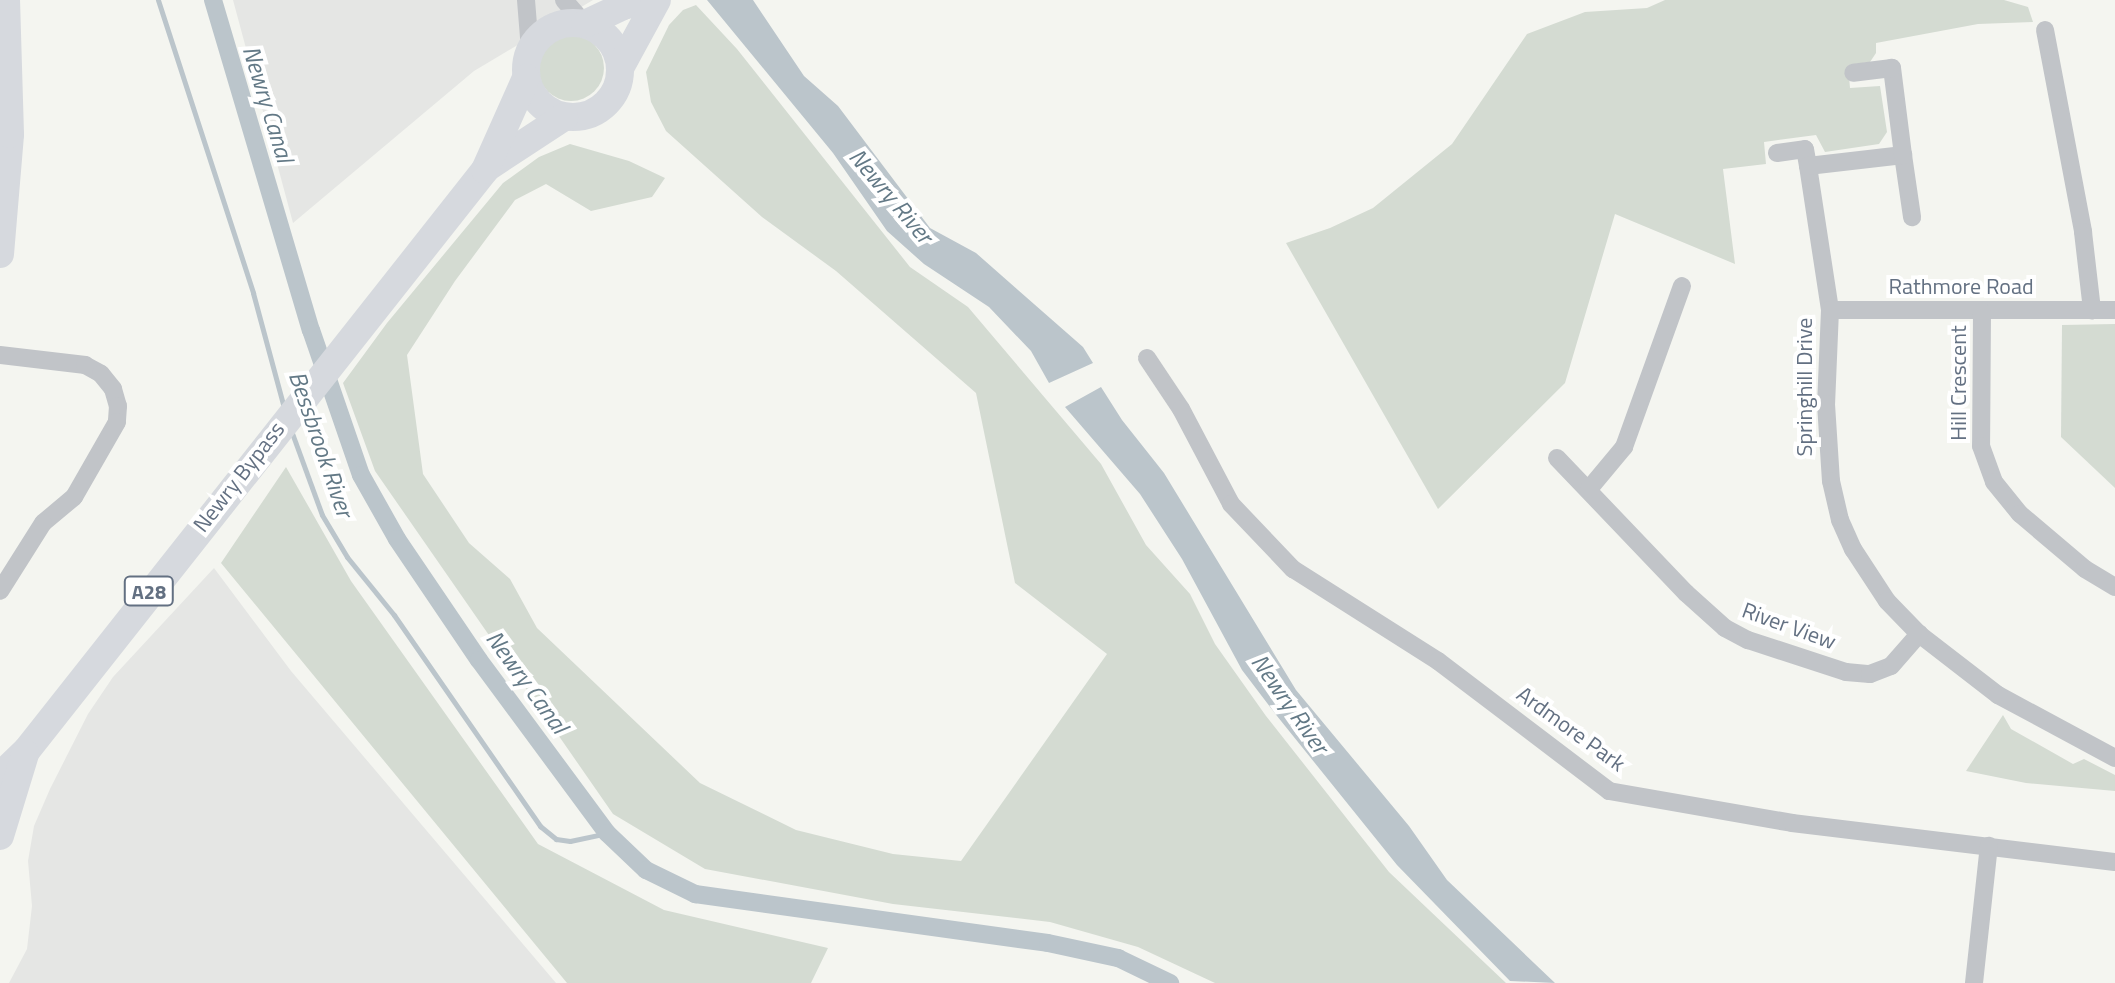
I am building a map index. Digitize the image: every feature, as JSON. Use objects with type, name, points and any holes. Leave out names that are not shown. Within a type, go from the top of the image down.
[{"type":"highway","points":[[0,254],[10,134],[6,0]]},
{"type":"highway","points":[[485,170],[526,78],[530,50],[537,39],[559,25],[585,24],[645,0]]},
{"type":"highway","points":[[526,78],[539,103],[564,117],[578,117],[604,106],[619,82],[620,68],[657,0]]},
{"type":"highway","points":[[585,24],[609,39],[620,68]]},
{"type":"highway","points":[[485,170],[564,117]]},
{"type":"highway","name":"Newry Bypass","points":[[27,750],[273,434],[485,170]]},
{"type":"highway","points":[[0,776],[27,750]]},
{"type":"highway","points":[[0,836],[27,750]]},
{"type":"street","points":[[526,0],[530,50]]},
{"type":"street","points":[[564,0],[585,24]]},
{"type":"street","points":[[2045,30],[2083,232],[2092,310]]},
{"type":"street","points":[[1853,73],[1892,68],[1912,217]]},
{"type":"street","points":[[1777,153],[1805,149],[1808,166],[1903,155]]},
{"type":"street","name":"Springhill Drive","points":[[1808,166],[1830,310],[1827,441],[1840,520],[1872,580],[1919,634],[1998,695],[2115,758]]},
{"type":"street","points":[[1589,489],[1624,447],[1682,286]]},
{"type":"street","name":"Rathmore Road","points":[[1830,310],[2115,310]]},
{"type":"street","name":"Hill Crescent","points":[[1982,312],[1981,446],[1994,482],[2020,514],[2085,569],[2115,587]]},
{"type":"street","points":[[0,355],[85,365],[101,374],[113,389],[118,406],[117,422],[74,497],[43,523],[0,591]]},
{"type":"street","name":"Ardmore Park","points":[[1147,358],[1181,409],[1231,504],[1293,569],[1438,661],[1609,791],[1792,823],[2115,862]]},
{"type":"street","name":"River View","points":[[1557,458],[1686,593],[1725,628],[1748,640],[1846,672],[1870,674],[1891,666],[1919,634]]},
{"type":"street","points":[[1974,983],[1989,846]]},
{"type":"shaded area","points":[[233,0],[593,0],[474,71],[293,223]]},
{"type":"shaded area","points":[[1665,0],[2004,0],[2028,7],[2033,22],[1978,24],[1876,43],[1876,53],[1870,62],[1848,65],[1850,88],[1880,86],[1887,132],[1879,144],[1825,152],[1816,135],[1764,142],[1766,164],[1723,169],[1735,264],[1615,214],[1565,383],[1438,509],[1286,243],[1330,228],[1373,208],[1452,144],[1527,34],[1585,12],[1647,8]]},
{"type":"shaded area","points":[[696,5],[737,49],[910,267],[968,307],[1101,464],[1146,545],[1190,594],[1215,644],[1266,716],[1389,872],[1506,983],[1215,983],[1138,947],[1050,922],[893,904],[705,869],[613,814],[375,471],[343,383],[387,323],[503,183],[539,157],[570,144],[629,161],[665,178],[652,197],[591,211],[546,184],[515,200],[455,281],[407,355],[423,474],[469,543],[510,579],[537,628],[700,783],[796,830],[893,854],[961,861],[1107,654],[1015,583],[976,393],[836,271],[762,217],[666,131],[651,102],[646,72],[669,25],[683,10]]},
{"type":"shaded area","points":[[571,35],[584,38],[594,45],[601,55],[604,68],[601,81],[594,91],[584,98],[571,101],[558,98],[548,91],[541,81],[538,68],[541,55],[548,45],[558,38]]},
{"type":"shaded area","points":[[2115,324],[2115,488],[2061,437],[2062,325]]},
{"type":"shaded area","points":[[286,467],[351,581],[538,844],[664,910],[828,948],[811,983],[567,983],[221,563]]},
{"type":"shaded area","points":[[214,568],[291,671],[556,983],[9,983],[27,949],[32,906],[28,861],[34,826],[50,789],[88,714],[113,677]]},
{"type":"shaded area","points":[[2003,715],[2011,729],[2073,764],[2084,759],[2115,775],[2115,791],[2026,783],[1966,771]]},
{"type":"water","name":"Newry River","points":[[707,0],[753,0],[804,76],[838,106],[930,228],[976,253],[1083,347],[1093,363],[1049,383],[1031,351],[989,307],[924,264],[887,231],[833,153]]},
{"type":"water","name":"Newry River","points":[[1101,387],[1122,420],[1164,473],[1296,690],[1409,826],[1447,880],[1555,983],[1510,981],[1397,865],[1277,716],[1242,670],[1182,559],[1140,494],[1065,407]]},
{"type":"waterway","name":"Bessbrook River","points":[[158,0],[253,293],[284,408]]},
{"type":"waterway","name":"Newry Canal","points":[[213,0],[311,330],[361,475],[397,539],[479,660],[607,833],[646,870],[695,894],[1048,943],[1118,958],[1170,983]]},
{"type":"waterway","name":"Bessbrook River","points":[[292,433],[322,515],[347,557],[394,615],[540,826],[556,839],[570,841],[607,833]]}]
